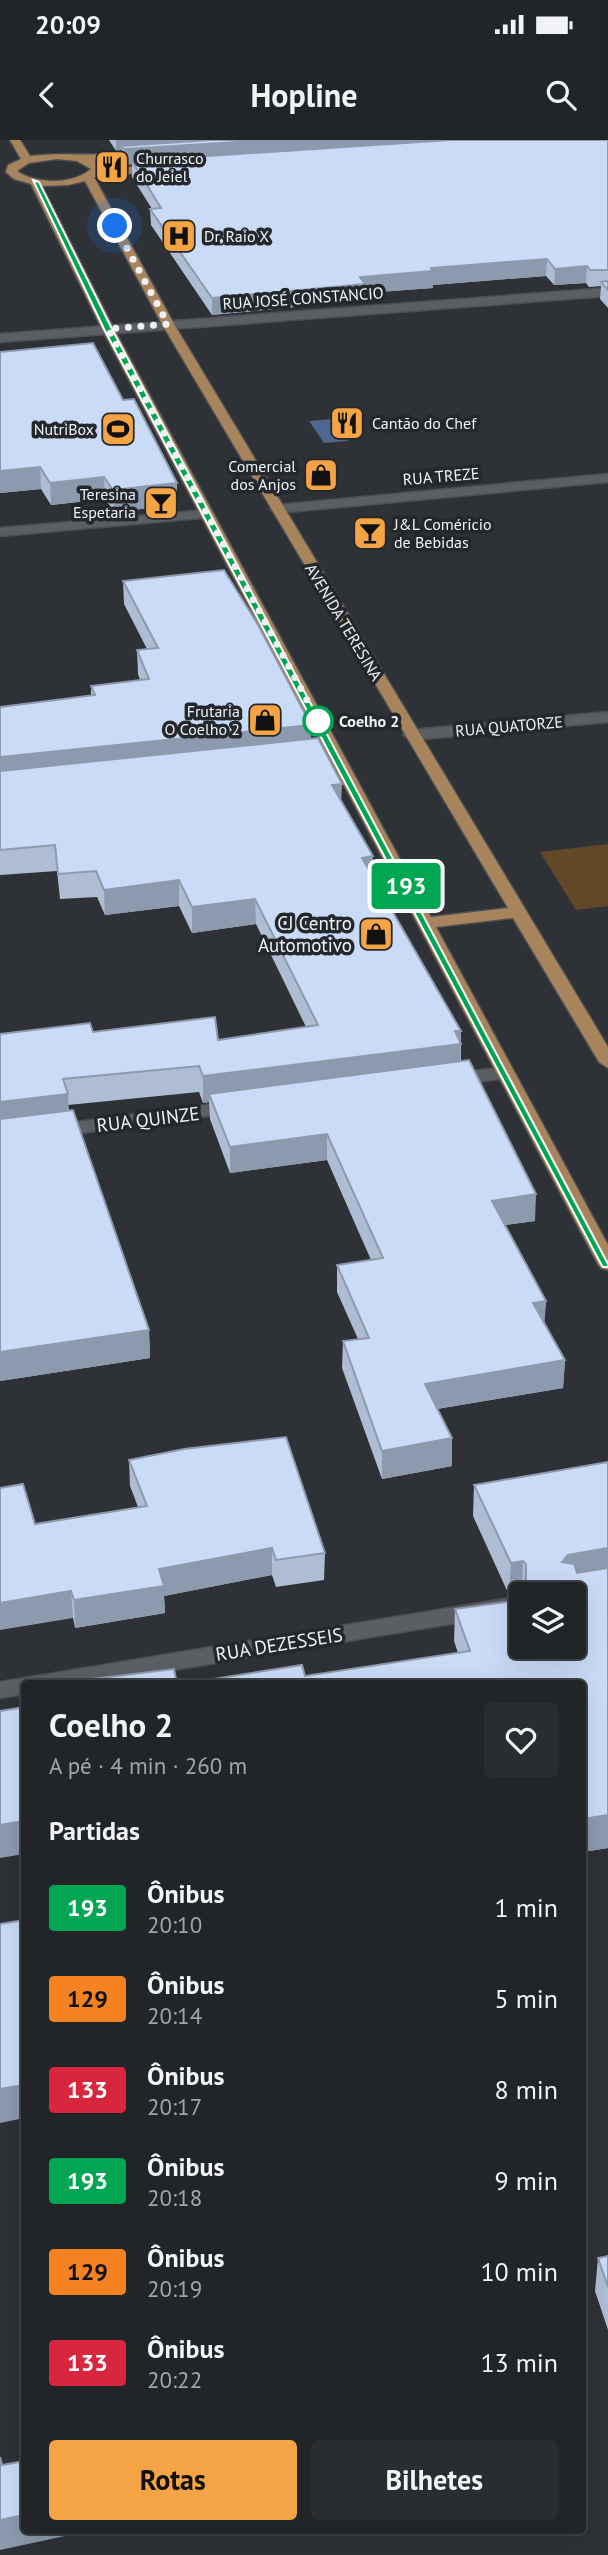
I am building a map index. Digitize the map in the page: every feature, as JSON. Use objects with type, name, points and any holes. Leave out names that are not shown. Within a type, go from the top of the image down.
[{"type":"main road","points":[[15,140],[23,161]]},
{"type":"main road","points":[[62,140],[78,158]]},
{"type":"main road","points":[[0,164],[123,156]]},
{"type":"main road","name":"AVENIDA TERESINA","points":[[78,158],[95,165],[92,175],[168,324],[411,736],[608,1062]]},
{"type":"main road","points":[[23,161],[11,172],[29,181],[207,514],[329,755],[425,923],[608,1264]]},
{"type":"main road","points":[[0,181],[64,182],[92,175],[178,167]]},
{"type":"main road","points":[[425,923],[519,912]]},
{"type":"street","name":"RUA JOSÉ CONSTANCIO","points":[[0,338],[608,292]]},
{"type":"street","name":"RUA TREZE","points":[[277,509],[608,478]]},
{"type":"street","points":[[0,532],[207,514]]},
{"type":"street","name":"RUA QUATORZE","points":[[411,736],[608,717]]},
{"type":"street","points":[[437,1082],[505,1073]]},
{"type":"street","name":"RUA QUINZE","points":[[0,1138],[259,1104]]},
{"type":"street","name":"RUA DEZESSEIS","points":[[61,1680],[509,1606]]},
{"type":"street","points":[[0,1690],[21,1686]]},
{"type":"shaded area","points":[[608,844],[608,906],[576,910],[540,852]]},
{"type":"water","points":[[332,419],[348,441],[324,443],[309,421]]},
{"type":"building","points":[[211,140],[270,140],[124,149],[122,146]]},
{"type":"building","points":[[450,140],[608,140],[608,270],[590,270],[587,266],[555,269],[547,259],[431,268],[433,271],[360,277],[365,284],[212,298],[150,209],[161,208],[132,161]]},
{"type":"building","points":[[608,281],[608,290],[601,282]]},
{"type":"building","points":[[93,343],[123,400],[134,399],[177,483],[113,490],[104,477],[50,483],[40,467],[0,471],[0,352]]},
{"type":"building","points":[[224,570],[257,623],[311,725],[0,757],[0,707],[95,695],[91,686],[149,679],[137,650],[158,648],[123,581]]},
{"type":"building","points":[[318,738],[342,784],[332,785],[373,856],[362,858],[461,1031],[455,1031],[461,1044],[203,1076],[199,1066],[63,1079],[68,1094],[0,1102],[0,1034],[90,1023],[93,1032],[215,1017],[218,1040],[318,1025],[255,899],[192,907],[179,880],[104,890],[96,871],[58,874],[55,845],[0,850],[0,771]]},
{"type":"building","points":[[469,1060],[536,1194],[492,1201],[546,1301],[533,1303],[565,1360],[425,1384],[452,1438],[382,1451],[343,1341],[369,1338],[337,1265],[383,1258],[327,1134],[230,1147],[209,1094]]},
{"type":"building","points":[[73,1110],[149,1330],[0,1352],[0,1119]]},
{"type":"building","points":[[286,1437],[325,1553],[276,1560],[272,1548],[159,1569],[164,1586],[74,1600],[71,1591],[0,1603],[0,1488],[23,1484],[35,1524],[147,1506],[129,1460],[184,1449]]},
{"type":"building","points":[[608,1462],[608,1548],[568,1555],[562,1562],[574,1564],[577,1573],[608,1568],[608,1815],[586,1819],[586,1680],[207,1680],[302,1665],[305,1676],[470,1651],[455,1609],[509,1602],[509,1659],[586,1659],[586,1582],[522,1582],[526,1580],[526,1564],[523,1561],[511,1563],[474,1485]]},
{"type":"building","points":[[174,1669],[176,1680],[84,1680]]},
{"type":"building","points":[[21,1708],[21,1822],[0,1825],[0,1711]]},
{"type":"building","points":[[21,1920],[21,2086],[0,2089],[0,1924]]},
{"type":"building","points":[[608,2256],[608,2287],[598,2258]]},
{"type":"building","points":[[0,2457],[2,2465],[21,2462],[21,2516],[0,2520]]},
{"type":"bus line","name":"193","points":[[35,182],[108,329],[608,1264]]},
{"type":"place","name":"Churrasco do Jeiel","points":[[112,167]]},
{"type":"place","name":"Dr. Raio X","points":[[179,236]]},
{"type":"place","name":"Cantão do Chef","points":[[347,423]]},
{"type":"place","name":"NutriBox","points":[[118,429]]},
{"type":"place","name":"Comercial dos Anjos","points":[[321,475]]},
{"type":"place","name":"Teresina Espetaria","points":[[161,503]]},
{"type":"place","name":"J&L Coméricio de Bebidas","points":[[370,533]]},
{"type":"place","name":"Frutaria O Coelho 2","points":[[265,720]]},
{"type":"place","name":"Coelho 2","points":[[318,721]]},
{"type":"place","name":"CJ Centro Automotivo","points":[[376,934]]},
{"type":"route","points":[[115,226],[168,324],[108,329],[323,730],[318,721]]}]
